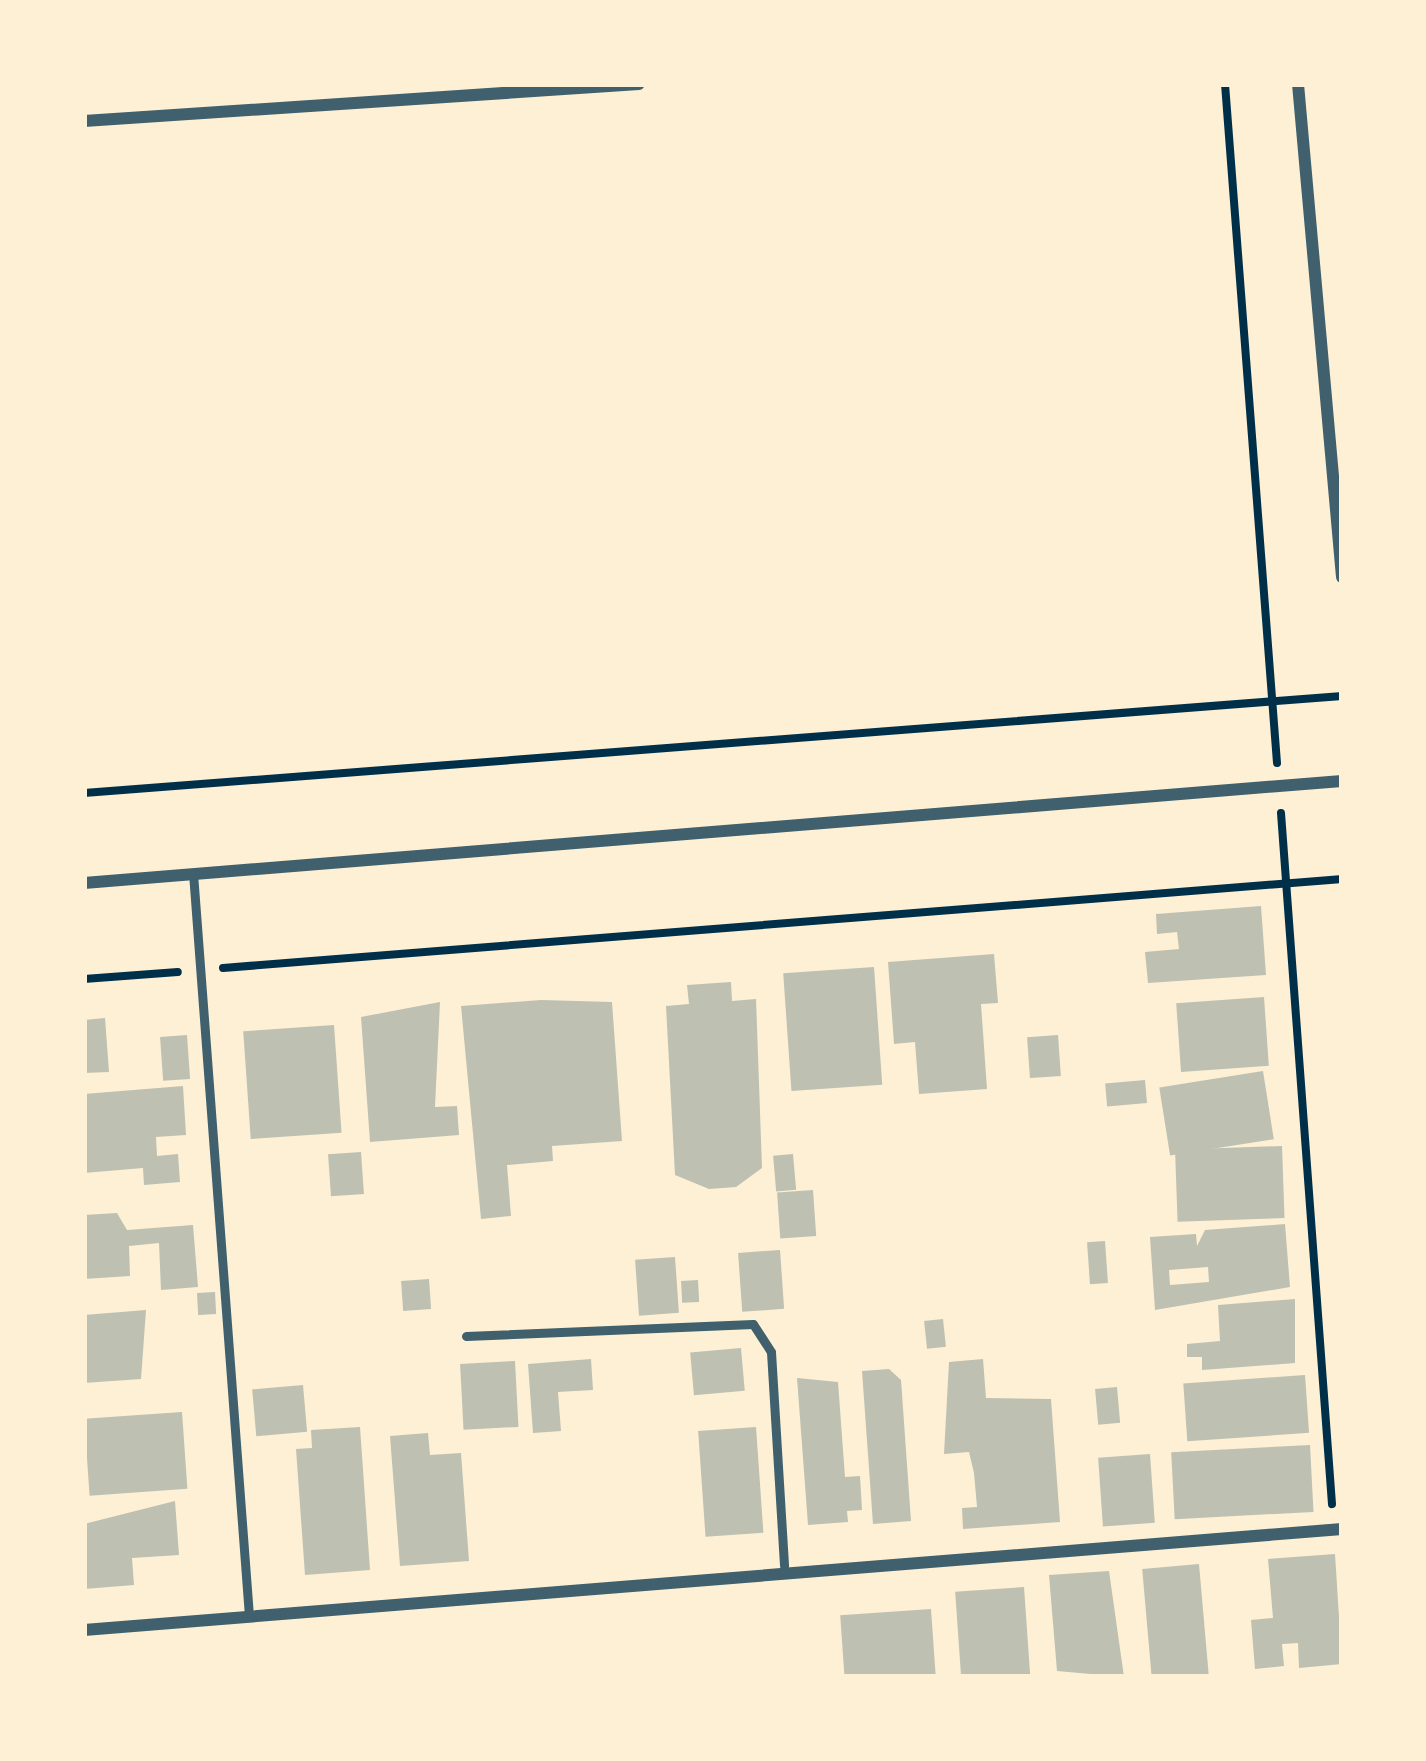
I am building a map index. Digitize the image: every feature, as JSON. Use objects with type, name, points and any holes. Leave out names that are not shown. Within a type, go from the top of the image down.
[{"type":"street","points":[[84,122],[639,84]]},
{"type":"street","points":[[1298,84],[1342,577]]},
{"type":"street","points":[[84,883],[1342,781]]},
{"type":"street","points":[[84,1630],[784,1566],[1338,1524]]},
{"type":"lane","points":[[193,872],[249,1616]]},
{"type":"lane","points":[[466,1336],[753,1324],[771,1352],[784,1566]]},
{"type":"path","points":[[1225,84],[1279,786]]},
{"type":"path","points":[[84,793],[1342,697]]},
{"type":"path","points":[[1283,849],[1338,1524]]},
{"type":"path","points":[[84,979],[1342,879]]},
{"type":"building","points":[[1261,906],[1266,975],[1148,983],[1145,952],[1179,949],[1177,932],[1157,934],[1156,914]]},
{"type":"building","points":[[994,954],[998,1003],[981,1004],[987,1089],[919,1094],[915,1042],[894,1044],[888,962]]},
{"type":"building","points":[[874,967],[882,1085],[791,1091],[783,973]]},
{"type":"building","points":[[731,982],[732,1001],[756,999],[762,1168],[736,1187],[709,1189],[675,1175],[666,1006],[689,1004],[687,985]]},
{"type":"building","points":[[1264,997],[1269,1066],[1181,1072],[1176,1003]]},
{"type":"building","points":[[541,1000],[612,1002],[622,1141],[552,1146],[553,1161],[507,1165],[511,1216],[481,1219],[461,1006]]},
{"type":"building","points":[[440,1002],[435,1107],[457,1106],[459,1135],[370,1142],[361,1017]]},
{"type":"building","points":[[105,1018],[109,1072],[84,1073],[84,1020]]},
{"type":"building","points":[[334,1025],[342,1133],[251,1139],[243,1031]]},
{"type":"building","points":[[187,1035],[190,1079],[163,1081],[160,1037]]},
{"type":"building","points":[[1058,1035],[1061,1076],[1030,1078],[1027,1037]]},
{"type":"building","points":[[1263,1071],[1274,1139],[1170,1156],[1159,1087]]},
{"type":"building","points":[[1145,1080],[1147,1103],[1107,1106],[1105,1083]]},
{"type":"building","points":[[183,1086],[186,1135],[156,1137],[157,1156],[178,1154],[180,1182],[144,1185],[143,1168],[84,1173],[84,1094]]},
{"type":"building","points":[[1282,1146],[1285,1218],[1178,1222],[1175,1150]]},
{"type":"building","points":[[361,1152],[364,1194],[331,1196],[328,1154]]},
{"type":"building","points":[[793,1154],[796,1190],[776,1192],[773,1156]]},
{"type":"building","points":[[813,1190],[816,1236],[780,1238],[777,1193]]},
{"type":"building","points":[[117,1213],[127,1230],[193,1225],[198,1287],[161,1290],[159,1243],[129,1246],[130,1276],[84,1279],[84,1215]]},
{"type":"building","points":[[1285,1224],[1290,1287],[1155,1310],[1150,1237],[1196,1234],[1197,1246],[1205,1230]],"holes":[[[1208,1267],[1209,1282],[1170,1285],[1169,1270]]]},
{"type":"building","points":[[1105,1241],[1108,1283],[1090,1284],[1087,1242]]},
{"type":"building","points":[[780,1250],[784,1309],[742,1312],[738,1253]]},
{"type":"building","points":[[675,1257],[679,1313],[639,1316],[635,1260]]},
{"type":"building","points":[[429,1279],[431,1309],[403,1311],[401,1281]]},
{"type":"building","points":[[698,1280],[699,1302],[682,1303],[681,1281]]},
{"type":"building","points":[[215,1292],[216,1314],[198,1315],[197,1293]]},
{"type":"building","points":[[1295,1299],[1295,1363],[1202,1370],[1202,1357],[1187,1357],[1187,1344],[1220,1341],[1218,1305]]},
{"type":"building","points":[[146,1310],[141,1379],[84,1383],[84,1315]]},
{"type":"building","points":[[943,1319],[946,1347],[927,1349],[924,1321]]},
{"type":"building","points":[[741,1348],[745,1391],[694,1395],[690,1352]]},
{"type":"building","points":[[591,1359],[593,1390],[558,1392],[561,1431],[533,1433],[528,1364]]},
{"type":"building","points":[[983,1359],[986,1398],[1051,1399],[1060,1522],[963,1529],[962,1508],[977,1507],[969,1452],[944,1454],[949,1362]]},
{"type":"building","points":[[515,1361],[518,1427],[464,1430],[460,1364]]},
{"type":"building","points":[[889,1369],[901,1380],[911,1521],[873,1524],[862,1371]]},
{"type":"building","points":[[1305,1375],[1309,1433],[1187,1441],[1183,1384]]},
{"type":"building","points":[[797,1378],[838,1382],[845,1477],[860,1476],[862,1510],[847,1511],[848,1522],[808,1525]]},
{"type":"building","points":[[303,1385],[307,1432],[256,1436],[252,1389]]},
{"type":"building","points":[[1117,1387],[1120,1423],[1098,1425],[1095,1389]]},
{"type":"building","points":[[182,1412],[187,1489],[90,1496],[84,1419]]},
{"type":"building","points":[[360,1427],[370,1570],[305,1575],[296,1449],[312,1448],[311,1430]]},
{"type":"building","points":[[756,1427],[763,1533],[706,1537],[698,1431]]},
{"type":"building","points":[[428,1433],[430,1455],[461,1453],[469,1561],[400,1566],[390,1436]]},
{"type":"building","points":[[1310,1445],[1314,1512],[1175,1519],[1171,1452]]},
{"type":"building","points":[[1150,1454],[1155,1523],[1103,1526],[1098,1458]]},
{"type":"building","points":[[175,1501],[179,1555],[132,1558],[134,1585],[84,1589],[84,1524]]},
{"type":"building","points":[[1335,1554],[1342,1664],[1299,1668],[1298,1643],[1282,1644],[1284,1666],[1255,1669],[1251,1620],[1273,1618],[1268,1559]]},
{"type":"building","points":[[1199,1564],[1209,1677],[1152,1677],[1142,1569]]},
{"type":"building","points":[[1109,1571],[1124,1677],[1057,1671],[1049,1575]]},
{"type":"building","points":[[1024,1587],[1030,1677],[961,1677],[955,1592]]},
{"type":"building","points":[[931,1609],[936,1677],[845,1677],[840,1615]]}]
